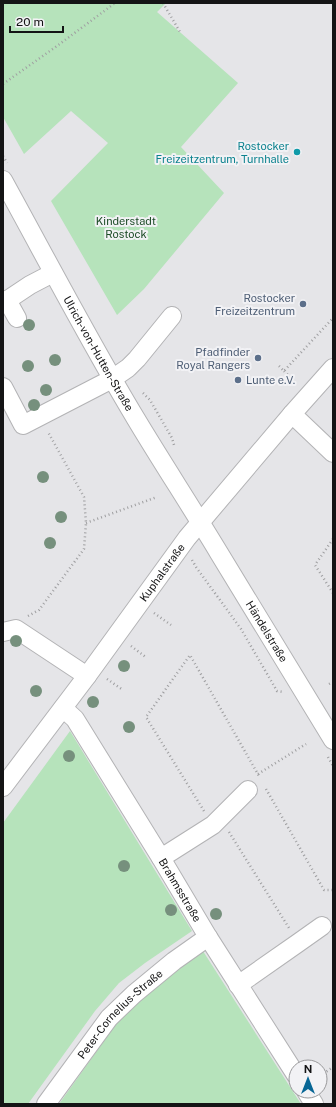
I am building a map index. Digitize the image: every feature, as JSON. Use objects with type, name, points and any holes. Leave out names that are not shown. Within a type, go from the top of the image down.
[{"type":"street","name":"Ulrich-von-Hutten-Straße","points":[[3,180],[112,379],[201,523]]},
{"type":"street","points":[[17,318],[5,301],[30,285],[53,273]]},
{"type":"street","points":[[3,387],[23,425],[112,379],[128,368],[172,316]]},
{"type":"street","name":"Kuphalstraße","points":[[5,781],[87,676],[182,544],[333,368]]},
{"type":"street","points":[[292,414],[333,453]]},
{"type":"street","name":"Händelstraße","points":[[201,523],[333,740]]},
{"type":"street","points":[[10,631],[87,676]]},
{"type":"street","name":"Brahmsstraße","points":[[63,708],[76,719],[208,937],[288,1062]]},
{"type":"street","points":[[161,858],[213,825],[248,790]]},
{"type":"street","points":[[238,984],[322,926]]},
{"type":"street","name":"Peter-Cornelius-Straße","points":[[46,1104],[109,1018],[134,994],[174,961],[208,937]]},
{"type":"path","points":[[3,84],[115,3]]},
{"type":"path","points":[[163,3],[180,32]]},
{"type":"path","points":[[284,371],[333,318]]},
{"type":"path","points":[[279,366],[294,381]]},
{"type":"path","points":[[10,631],[26,617],[39,610],[84,549],[86,523],[84,497],[40,416]]},
{"type":"path","points":[[86,523],[157,497]]},
{"type":"path","points":[[333,539],[315,564],[333,593]]},
{"type":"path","points":[[192,559],[196,567],[241,629],[277,691]]},
{"type":"path","points":[[152,611],[170,625]]},
{"type":"path","points":[[129,644],[147,658]]},
{"type":"path","points":[[105,677],[123,690]]},
{"type":"path","points":[[329,684],[333,682]]},
{"type":"path","points":[[258,774],[306,744]]},
{"type":"green space","name":"Kinderstadt Rostock","points":[[3,3],[166,3],[157,12],[238,83],[181,147],[224,193],[144,289],[117,315],[51,201],[108,143],[71,111],[24,154],[3,117]]},
{"type":"green space","points":[[70,731],[192,931],[145,963],[119,983],[95,1011],[28,1104],[3,1104],[3,823]]},
{"type":"green space","points":[[201,948],[288,1084],[288,1099],[298,1099],[301,1104],[59,1104],[119,1020],[141,994]]},
{"type":"place","name":"Rostocker Freizeitzentrum, Turnhalle","points":[[297,152]]},
{"type":"place","name":"Rostocker Freizeitzentrum","points":[[303,304]]},
{"type":"place","name":"Pfadfinder Royal Rangers","points":[[258,358]]},
{"type":"place","name":"Lunte e.V.","points":[[238,380]]}]
